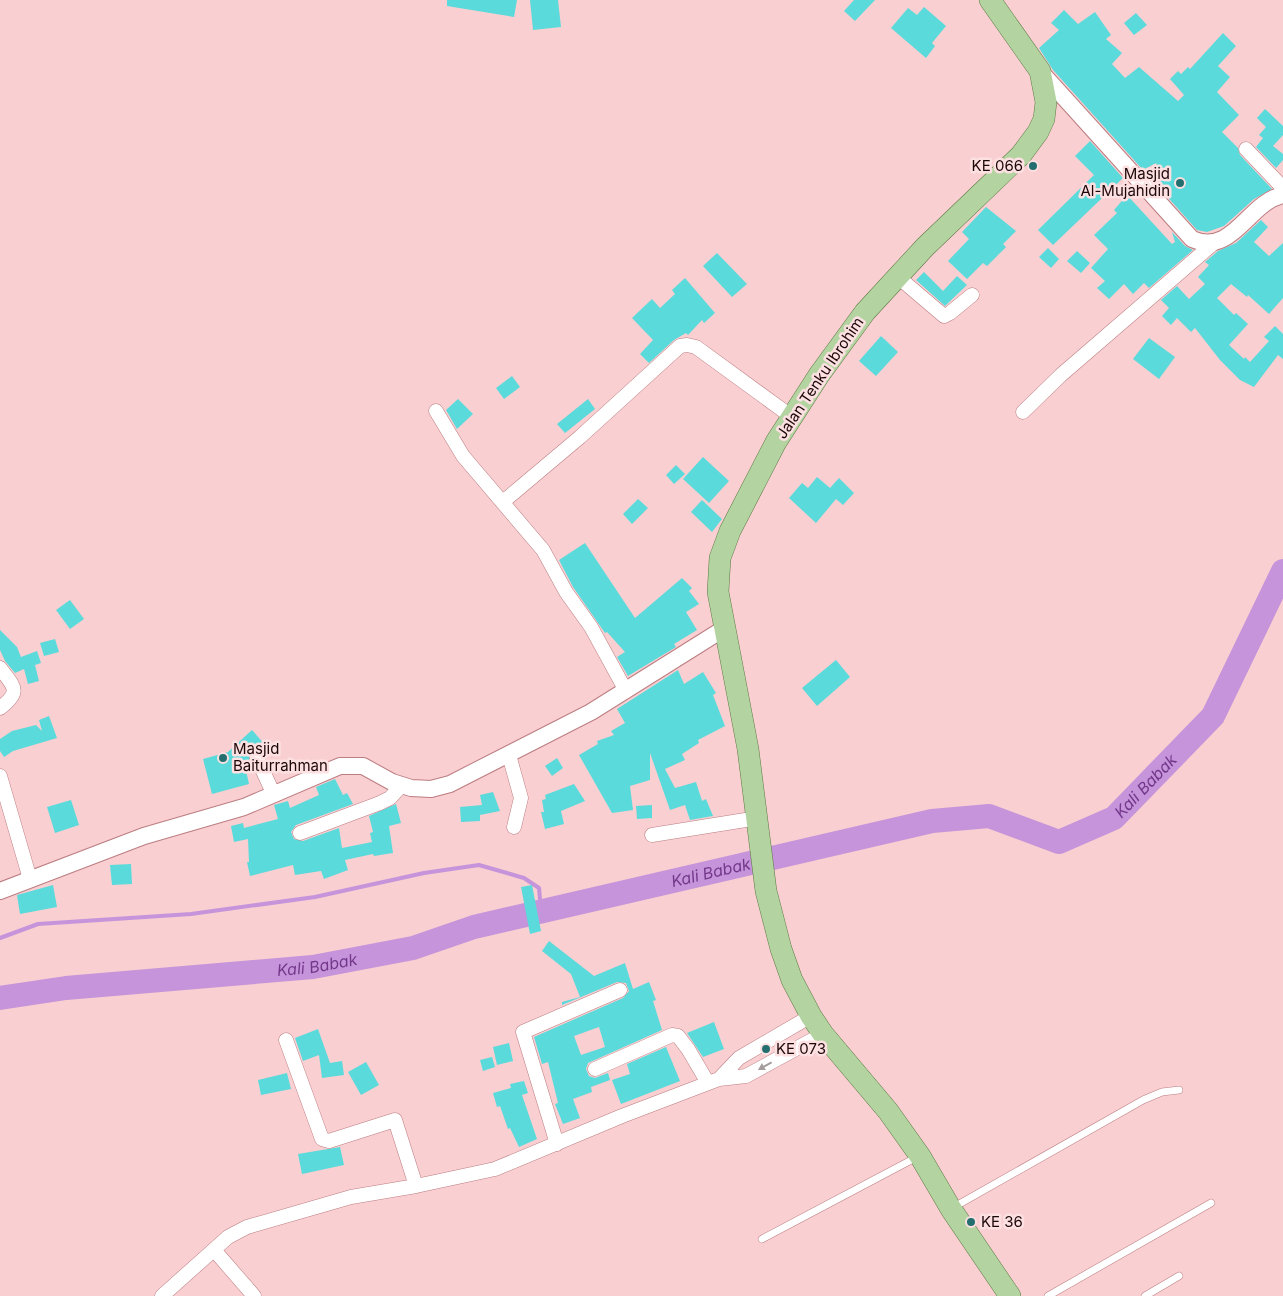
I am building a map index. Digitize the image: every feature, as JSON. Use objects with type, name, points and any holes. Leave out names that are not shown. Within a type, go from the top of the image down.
[{"type":"main road","name":"Jalan Tenku Ibrohim","points":[[990,0],[1040,71],[1046,102],[1044,119],[1038,132],[1020,155],[897,276],[842,343],[792,417],[755,480],[725,542],[720,558],[718,583],[748,749],[766,890],[780,949],[811,1016],[823,1034],[888,1111],[920,1156],[951,1209],[1010,1296]]},
{"type":"street","points":[[1040,71],[1184,231],[1198,241],[1215,242]]},
{"type":"street","points":[[1246,149],[1283,188]]},
{"type":"street","points":[[1022,412],[1215,242],[1230,236],[1268,201],[1283,195]]},
{"type":"street","points":[[897,276],[944,316],[972,295]]},
{"type":"street","points":[[504,501],[554,460],[680,346],[687,345],[696,348],[792,417]]},
{"type":"street","points":[[436,411],[463,456],[504,501],[543,550],[566,592],[592,627],[626,691]]},
{"type":"street","points":[[0,891],[144,836],[244,807],[333,768],[348,764],[371,768],[402,786],[421,789],[440,787],[509,755],[626,691],[725,628]]},
{"type":"street","points":[[0,668],[14,685],[15,691],[14,696],[0,708]]},
{"type":"street","points":[[509,755],[521,798],[514,827]]},
{"type":"street","points":[[257,758],[274,795]]},
{"type":"street","points":[[0,776],[30,879]]},
{"type":"street","points":[[300,833],[380,803],[390,798],[402,786]]},
{"type":"street","points":[[652,834],[758,823]]},
{"type":"street","points":[[557,1144],[523,1032],[620,990]]},
{"type":"street","points":[[714,1081],[739,1058],[811,1016]]},
{"type":"street","points":[[162,1296],[236,1232],[298,1210],[351,1197],[416,1186],[495,1169],[622,1116],[714,1081],[746,1076],[823,1034]]},
{"type":"street","points":[[595,1069],[672,1035],[683,1040],[714,1081]]},
{"type":"street","points":[[286,1040],[322,1139],[329,1141],[395,1120],[416,1186]]},
{"type":"street","points":[[215,1250],[254,1296]]},
{"type":"lane","points":[[951,1209],[1143,1100],[1162,1092],[1179,1090]]},
{"type":"lane","points":[[762,1239],[920,1156]]},
{"type":"lane","points":[[1048,1296],[1211,1203]]},
{"type":"lane","points":[[1145,1296],[1178,1276]]},
{"type":"building","points":[[447,0],[517,0],[514,17],[447,6]]},
{"type":"building","points":[[530,0],[558,0],[561,27],[533,30]]},
{"type":"building","points":[[854,0],[875,0],[855,21],[844,11]]},
{"type":"building","points":[[924,7],[946,26],[932,43],[935,46],[926,58],[891,28],[908,8],[917,15]]},
{"type":"building","points":[[1064,10],[1078,24],[1095,12],[1111,35],[1106,39],[1122,53],[1112,64],[1125,78],[1139,67],[1178,101],[1184,95],[1170,79],[1178,71],[1181,74],[1188,67],[1190,69],[1223,33],[1236,46],[1218,66],[1230,77],[1217,92],[1239,115],[1222,132],[1238,148],[1240,155],[1272,189],[1254,199],[1224,226],[1207,232],[1197,230],[1163,192],[1156,163],[1143,170],[1053,70],[1039,48],[1059,30],[1051,23]]},
{"type":"building","points":[[1136,13],[1147,25],[1134,35],[1124,23]]},
{"type":"building","points":[[1265,109],[1283,126],[1283,135],[1273,146],[1283,154],[1283,160],[1276,168],[1256,147],[1263,138],[1259,135],[1266,127],[1257,118]]},
{"type":"building","points":[[1090,141],[1123,178],[1053,245],[1038,230],[1094,175],[1075,156]]},
{"type":"building","points":[[1127,195],[1172,244],[1175,242],[1172,232],[1185,246],[1193,250],[1149,288],[1144,283],[1133,294],[1124,284],[1109,299],[1097,288],[1105,281],[1091,268],[1108,249],[1094,235],[1117,213],[1114,210]]},
{"type":"building","points":[[986,207],[1016,231],[1003,244],[1006,247],[987,266],[983,263],[967,279],[948,261],[969,239],[962,232]]},
{"type":"building","points":[[1261,220],[1268,227],[1254,242],[1269,256],[1283,243],[1283,298],[1269,314],[1248,295],[1247,297],[1231,284],[1217,298],[1234,315],[1236,313],[1248,324],[1229,345],[1244,359],[1245,357],[1250,362],[1269,341],[1264,337],[1275,326],[1283,334],[1283,359],[1278,355],[1254,387],[1240,380],[1220,360],[1195,328],[1191,332],[1177,318],[1171,325],[1162,316],[1169,308],[1161,300],[1177,286],[1189,299],[1205,284],[1198,277],[1209,265],[1205,262],[1218,251],[1236,243]]},
{"type":"building","points":[[1048,248],[1059,259],[1051,268],[1039,257]]},
{"type":"building","points":[[1077,251],[1090,263],[1081,273],[1067,261]]},
{"type":"building","points":[[717,253],[747,284],[732,297],[703,266]]},
{"type":"building","points":[[924,272],[943,291],[957,276],[967,285],[945,306],[916,280]]},
{"type":"building","points":[[685,278],[715,313],[704,323],[702,320],[688,335],[686,333],[674,340],[649,363],[640,354],[653,340],[632,318],[652,299],[660,308],[675,294],[672,290]]},
{"type":"building","points":[[881,336],[898,352],[876,376],[859,361]]},
{"type":"building","points":[[1149,338],[1175,357],[1159,379],[1133,359]]},
{"type":"building","points":[[512,376],[520,387],[504,399],[496,388]]},
{"type":"building","points":[[458,399],[473,414],[457,429],[446,410]]},
{"type":"building","points":[[588,399],[595,409],[565,433],[557,424]]},
{"type":"building","points":[[703,457],[729,481],[709,503],[683,479]]},
{"type":"building","points":[[676,465],[685,474],[674,484],[666,475]]},
{"type":"building","points":[[817,477],[830,488],[839,478],[854,493],[843,505],[836,499],[816,523],[789,498],[802,483],[808,488]]},
{"type":"building","points":[[638,499],[648,508],[632,524],[623,514]]},
{"type":"building","points":[[702,500],[722,519],[712,532],[691,512]]},
{"type":"building","points":[[585,543],[635,618],[682,578],[692,588],[689,591],[699,604],[686,612],[697,630],[674,644],[676,647],[628,676],[617,657],[625,652],[607,632],[605,633],[573,587],[559,560]]},
{"type":"building","points":[[70,600],[84,619],[70,629],[56,610]]},
{"type":"building","points":[[0,630],[17,647],[21,657],[37,651],[41,663],[35,665],[39,681],[28,684],[24,669],[15,673],[5,661],[0,650]]},
{"type":"building","points":[[55,639],[59,652],[44,656],[40,643]]},
{"type":"building","points":[[836,660],[850,677],[817,706],[802,688]]},
{"type":"building","points":[[678,670],[684,684],[703,672],[716,693],[713,695],[725,726],[698,740],[699,743],[682,754],[685,760],[665,769],[675,788],[696,782],[702,801],[706,799],[713,816],[690,820],[685,805],[670,810],[650,753],[650,780],[630,786],[633,810],[612,813],[579,755],[598,744],[597,741],[614,735],[611,731],[625,723],[617,709]]},
{"type":"building","points":[[49,716],[57,738],[13,751],[4,757],[0,751],[0,739],[12,731],[36,725],[42,731],[39,720]]},
{"type":"building","points":[[252,730],[266,746],[262,751],[254,750],[250,753],[249,762],[245,766],[249,784],[212,794],[203,759],[228,752]]},
{"type":"building","points":[[557,758],[563,768],[552,776],[545,766]]},
{"type":"building","points":[[335,779],[343,795],[347,793],[353,804],[296,825],[291,832],[294,839],[303,841],[339,828],[342,848],[372,842],[370,833],[373,832],[369,816],[396,804],[401,823],[389,826],[393,853],[374,856],[373,854],[345,860],[348,870],[324,879],[321,871],[295,875],[293,865],[250,876],[247,862],[249,862],[248,839],[234,842],[231,826],[243,823],[244,828],[278,819],[274,805],[288,801],[290,808],[319,795],[316,787]]},
{"type":"building","points":[[574,784],[585,801],[561,811],[564,824],[545,829],[541,812],[544,812],[542,800],[546,799],[545,795]]},
{"type":"building","points":[[493,792],[500,811],[480,815],[480,821],[461,822],[460,807],[482,805],[480,795]]},
{"type":"building","points":[[71,800],[79,825],[55,833],[47,807]]},
{"type":"building","points":[[652,805],[652,818],[637,819],[636,806]]},
{"type":"building","points":[[131,864],[132,884],[112,885],[110,865]]},
{"type":"building","points":[[53,885],[57,907],[20,914],[17,895]]},
{"type":"building","points":[[532,885],[541,931],[530,934],[521,887]]},
{"type":"building","points":[[549,941],[594,976],[625,963],[633,989],[649,982],[656,1000],[653,1001],[662,1030],[588,1063],[586,1069],[589,1076],[595,1078],[608,1073],[610,1080],[591,1087],[592,1092],[573,1099],[580,1118],[563,1124],[555,1104],[558,1103],[548,1062],[542,1064],[534,1037],[623,998],[629,991],[626,983],[617,982],[562,1005],[562,1002],[580,997],[571,974],[542,951]],"holes":[[[599,1027],[605,1047],[581,1055],[574,1036]]]},
{"type":"building","points":[[714,1022],[724,1049],[703,1057],[687,1033]]},
{"type":"building","points":[[318,1029],[330,1063],[342,1061],[344,1075],[322,1078],[319,1055],[303,1061],[295,1038]]},
{"type":"building","points":[[509,1043],[513,1061],[497,1065],[493,1047]]},
{"type":"building","points":[[666,1047],[680,1081],[621,1104],[612,1080],[630,1074],[627,1064]]},
{"type":"building","points":[[492,1057],[495,1067],[483,1071],[480,1060]]},
{"type":"building","points":[[366,1062],[379,1085],[361,1095],[348,1072]]},
{"type":"building","points":[[287,1073],[291,1089],[261,1095],[258,1080]]},
{"type":"building","points":[[524,1081],[528,1093],[522,1095],[537,1139],[519,1147],[510,1128],[508,1129],[500,1106],[497,1107],[493,1093],[511,1088],[510,1084]]},
{"type":"building","points":[[340,1147],[344,1165],[302,1174],[298,1154]]},
{"type":"waterway","name":"Kali Babak","points":[[0,998],[66,988],[313,967],[413,948],[474,927],[932,821],[989,816],[1059,842],[1114,818],[1213,716],[1283,571]]},
{"type":"waterway","points":[[0,938],[38,924],[191,914],[315,897],[424,873],[479,865],[524,878],[539,888],[541,911]]},
{"type":"place","name":"KE 066","points":[[1033,166]]},
{"type":"place","name":"Masjid Al-Mujahidin","points":[[1180,183]]},
{"type":"place","name":"Masjid Baiturrahman","points":[[223,758]]},
{"type":"place","name":"KE 073","points":[[766,1049]]},
{"type":"place","name":"KE 36","points":[[971,1222]]}]
